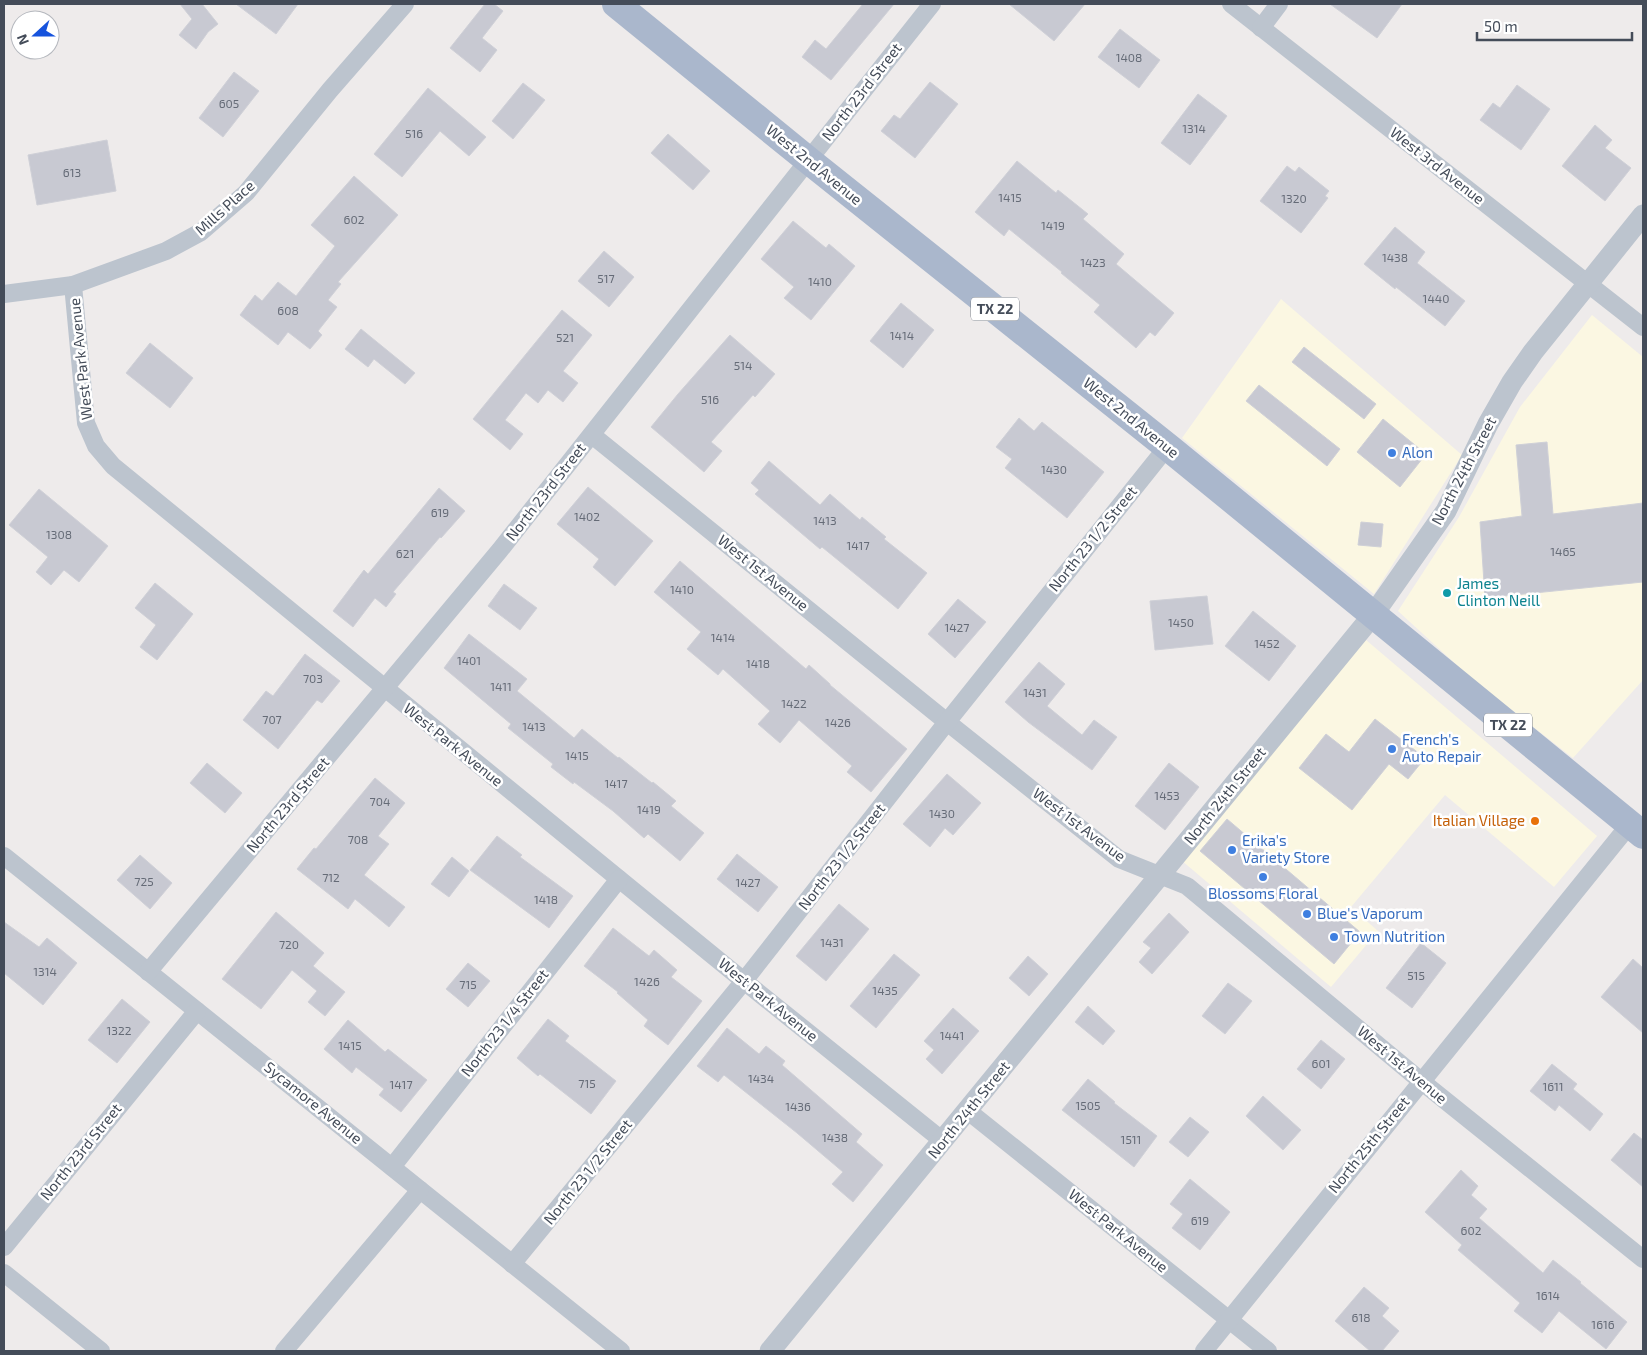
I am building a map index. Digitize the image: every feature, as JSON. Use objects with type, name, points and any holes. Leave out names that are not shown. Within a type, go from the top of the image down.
[{"type":"main road","name":"West 2nd Avenue","points":[[616,4],[1167,447],[1636,829]]},
{"type":"street","name":"Mills Place","points":[[4,294],[73,285],[166,251],[201,232],[246,193],[330,90],[405,4]]},
{"type":"street","name":"North 23rd Street","points":[[148,972],[500,550],[932,4]]},
{"type":"street","name":"West 3rd Avenue","points":[[1231,4],[1643,327]]},
{"type":"street","points":[[1261,28],[1279,4]]},
{"type":"street","name":"North 24th Street","points":[[771,1351],[1373,615],[1446,511],[1488,424],[1512,382],[1533,352],[1643,216]]},
{"type":"street","name":"West Park Avenue","points":[[73,285],[86,422],[96,446],[113,466],[744,982],[943,1141]]},
{"type":"street","name":"West 1st Avenue","points":[[592,434],[1119,859],[1187,886],[1421,1081],[1643,1259]]},
{"type":"street","name":"North 23 1/2 Street","points":[[512,1264],[744,982],[947,722],[1167,447]]},
{"type":"street","name":"North 25th Street","points":[[1204,1351],[1421,1081],[1636,829]]},
{"type":"street","name":"Sycamore Avenue","points":[[4,856],[621,1351]]},
{"type":"street","name":"North 23 1/4 Street","points":[[392,1167],[619,879]]},
{"type":"street","name":"North 23rd Street","points":[[4,1247],[197,1011]]},
{"type":"street","name":"West Park Avenue","points":[[968,1111],[1268,1351]]},
{"type":"street","points":[[284,1351],[420,1190]]},
{"type":"street","points":[[4,1273],[101,1351]]},
{"type":"shaded area","points":[[1281,299],[1462,455],[1374,594],[1182,438]]},
{"type":"shaded area","points":[[1592,315],[1643,357],[1643,680],[1573,758],[1472,679],[1398,611],[1459,517],[1520,407]]},
{"type":"shaded area","points":[[1366,640],[1597,836],[1554,887],[1445,795],[1351,907],[1378,931],[1331,987],[1181,860]]},
{"type":"building","points":[[180,4],[202,4],[218,24],[208,32],[196,49],[179,35],[192,19]]},
{"type":"building","points":[[236,4],[298,4],[276,34]]},
{"type":"building","points":[[485,4],[494,4],[503,11],[482,38],[497,50],[480,72],[450,48]]},
{"type":"building","points":[[863,4],[894,4],[831,80],[802,57],[815,40],[826,49]]},
{"type":"building","points":[[1009,4],[1085,4],[1054,41]]},
{"type":"building","points":[[1330,4],[1402,4],[1377,38]]},
{"type":"building","points":[[1120,29],[1160,60],[1139,88],[1098,57]]},
{"type":"building","points":[[234,72],[259,91],[223,137],[199,118]]},
{"type":"building","points":[[930,82],[958,104],[915,158],[881,131],[894,115],[900,119]]},
{"type":"building","points":[[523,83],[545,100],[513,139],[492,121]]},
{"type":"building","points":[[1517,85],[1550,109],[1521,150],[1480,120],[1493,103],[1500,108]]},
{"type":"building","points":[[428,88],[486,137],[469,156],[440,131],[402,177],[374,154]]},
{"type":"building","points":[[1198,94],[1227,116],[1190,165],[1161,143]]},
{"type":"building","points":[[1595,125],[1612,140],[1605,148],[1631,168],[1605,201],[1562,166]]},
{"type":"building","points":[[668,134],[710,171],[693,190],[651,153]]},
{"type":"building","points":[[107,140],[116,191],[37,205],[28,155]]},
{"type":"building","points":[[1017,161],[1056,193],[1058,190],[1088,214],[1083,219],[1124,254],[1116,264],[1174,313],[1155,336],[1150,332],[1136,348],[1094,312],[1100,305],[1062,272],[1009,229],[1004,236],[975,212]]},
{"type":"building","points":[[1287,166],[1295,172],[1299,167],[1329,191],[1325,196],[1328,198],[1301,233],[1260,201]]},
{"type":"building","points":[[354,176],[398,215],[338,282],[341,284],[328,300],[337,307],[318,331],[322,335],[310,349],[288,332],[278,345],[240,315],[255,295],[262,301],[278,282],[296,296],[335,246],[311,225]]},
{"type":"building","points":[[793,221],[826,248],[829,244],[855,266],[811,320],[784,298],[794,287],[761,259]]},
{"type":"building","points":[[1395,227],[1425,252],[1417,263],[1465,301],[1445,326],[1364,264]]},
{"type":"building","points":[[604,251],[634,277],[609,307],[578,281]]},
{"type":"building","points":[[901,303],[934,330],[903,368],[870,341]]},
{"type":"building","points":[[562,310],[592,335],[563,371],[578,383],[563,402],[548,390],[538,403],[526,393],[505,420],[523,434],[510,450],[473,419]]},
{"type":"building","points":[[361,329],[415,373],[405,384],[374,359],[368,367],[345,349]]},
{"type":"building","points":[[730,335],[775,374],[755,397],[753,395],[711,442],[722,451],[704,472],[651,427]]},
{"type":"building","points":[[150,343],[193,378],[170,408],[126,373]]},
{"type":"building","points":[[1304,347],[1376,404],[1364,419],[1292,362]]},
{"type":"building","points":[[1259,385],[1340,449],[1327,466],[1246,401]]},
{"type":"building","points":[[1019,418],[1034,431],[1042,422],[1104,472],[1067,518],[1005,468],[1012,459],[996,447]]},
{"type":"building","name":"Alon","points":[[1383,419],[1426,454],[1400,487],[1357,452]]},
{"type":"building","points":[[1547,442],[1553,514],[1643,503],[1643,582],[1485,598],[1480,522],[1522,516],[1516,445]]},
{"type":"building","points":[[769,461],[820,505],[830,494],[860,520],[862,517],[886,537],[884,539],[927,573],[898,609],[822,547],[820,549],[755,494],[759,490],[751,483]]},
{"type":"building","points":[[588,487],[653,541],[615,586],[593,567],[599,559],[557,524]]},
{"type":"building","points":[[439,488],[465,511],[393,592],[396,594],[386,607],[375,598],[353,627],[333,611],[364,570],[368,574]]},
{"type":"building","points":[[39,489],[108,546],[79,582],[64,570],[51,585],[36,572],[48,557],[9,525]]},
{"type":"building","points":[[1361,522],[1383,524],[1381,547],[1358,545]]},
{"type":"building","points":[[680,561],[806,669],[809,665],[830,685],[907,749],[871,792],[847,772],[852,766],[799,720],[780,743],[758,724],[770,711],[723,669],[718,675],[687,649],[701,632],[654,592]]},
{"type":"building","points":[[155,583],[193,614],[157,660],[140,647],[156,625],[135,608]]},
{"type":"building","points":[[504,584],[537,608],[520,630],[488,606]]},
{"type":"building","points":[[1207,596],[1213,644],[1155,650],[1150,601]]},
{"type":"building","points":[[958,599],[986,622],[955,658],[928,634]]},
{"type":"building","points":[[1253,611],[1296,646],[1269,681],[1225,646]]},
{"type":"building","points":[[469,634],[527,679],[517,691],[574,738],[582,729],[676,801],[671,806],[704,833],[680,861],[648,834],[644,838],[613,811],[551,767],[553,764],[508,728],[511,724],[444,668]]},
{"type":"building","points":[[305,654],[340,681],[322,703],[317,700],[278,749],[243,720],[266,691],[273,696]]},
{"type":"building","points":[[1039,662],[1065,684],[1047,706],[1082,735],[1094,720],[1117,737],[1092,770],[1028,722],[1005,702]]},
{"type":"building","points":[[1375,719],[1425,758],[1408,779],[1389,764],[1352,810],[1299,768],[1326,734],[1349,752]]},
{"type":"building","points":[[207,763],[242,793],[225,813],[190,783]]},
{"type":"building","points":[[1169,763],[1199,787],[1165,830],[1135,806]]},
{"type":"building","points":[[947,774],[981,803],[953,835],[945,828],[930,847],[903,824]]},
{"type":"building","points":[[375,778],[405,803],[378,836],[389,844],[364,875],[405,907],[389,927],[355,899],[348,909],[297,869]]},
{"type":"building","points":[[1227,819],[1360,932],[1334,964],[1200,851]]},
{"type":"building","points":[[497,836],[522,855],[520,857],[573,896],[549,928],[470,870]]},
{"type":"building","points":[[737,854],[778,887],[758,912],[717,879]]},
{"type":"building","points":[[140,855],[172,883],[150,909],[117,880]]},
{"type":"building","points":[[452,857],[469,871],[449,897],[431,884]]},
{"type":"building","points":[[839,904],[869,929],[826,981],[796,956]]},
{"type":"building","points":[[276,912],[324,953],[313,966],[345,992],[325,1016],[308,1002],[317,991],[292,970],[261,1009],[222,979]]},
{"type":"building","points":[[1169,913],[1189,932],[1152,974],[1139,962],[1151,948],[1143,942]]},
{"type":"building","points":[[4,922],[39,947],[47,938],[77,963],[43,1005],[4,973]]},
{"type":"building","points":[[613,928],[649,956],[654,950],[677,970],[671,977],[702,1001],[668,1045],[644,1026],[648,1020],[618,992],[584,966]]},
{"type":"building","points":[[1421,943],[1446,963],[1412,1008],[1386,988]]},
{"type":"building","points":[[894,954],[920,975],[876,1028],[850,1006]]},
{"type":"building","points":[[1028,956],[1048,974],[1029,996],[1009,978]]},
{"type":"building","points":[[1633,959],[1643,968],[1643,1033],[1601,997]]},
{"type":"building","points":[[468,963],[490,981],[468,1007],[446,989]]},
{"type":"building","points":[[1228,983],[1252,1001],[1225,1034],[1202,1016]]},
{"type":"building","points":[[122,999],[150,1022],[117,1063],[88,1040]]},
{"type":"building","points":[[1088,1006],[1115,1031],[1103,1045],[1075,1022]]},
{"type":"building","points":[[953,1008],[979,1031],[942,1074],[926,1059],[934,1050],[924,1041]]},
{"type":"building","points":[[548,1019],[569,1036],[565,1041],[616,1081],[591,1114],[540,1074],[538,1076],[517,1058]]},
{"type":"building","points":[[348,1020],[385,1052],[388,1049],[427,1080],[401,1112],[379,1095],[384,1089],[356,1067],[352,1073],[324,1049]]},
{"type":"building","points":[[727,1028],[759,1054],[766,1046],[785,1061],[782,1065],[862,1134],[856,1142],[883,1165],[853,1202],[832,1184],[843,1172],[724,1075],[718,1082],[697,1066]]},
{"type":"building","points":[[1321,1040],[1345,1059],[1321,1089],[1297,1069]]},
{"type":"building","points":[[1552,1064],[1577,1084],[1573,1089],[1603,1114],[1590,1131],[1559,1105],[1555,1111],[1530,1091]]},
{"type":"building","points":[[1088,1079],[1114,1103],[1157,1136],[1134,1167],[1062,1110]]},
{"type":"building","points":[[1263,1096],[1301,1130],[1283,1150],[1246,1116]]},
{"type":"building","points":[[1190,1117],[1209,1132],[1188,1157],[1169,1142]]},
{"type":"building","points":[[1634,1133],[1643,1140],[1643,1187],[1611,1160]]},
{"type":"building","points":[[1461,1170],[1478,1186],[1471,1195],[1487,1209],[1479,1218],[1543,1273],[1553,1260],[1627,1322],[1606,1349],[1559,1311],[1542,1333],[1514,1311],[1520,1303],[1458,1250],[1462,1245],[1425,1212]]},
{"type":"building","points":[[1190,1179],[1230,1212],[1200,1250],[1172,1228],[1183,1214],[1170,1204]]},
{"type":"building","points":[[1364,1287],[1389,1308],[1382,1316],[1399,1331],[1382,1351],[1370,1351],[1335,1321]]},
{"type":"place","name":"Alon","points":[[1392,453]]},
{"type":"place","name":"James Clinton Neill","points":[[1447,593]]},
{"type":"place","name":"French's Auto Repair","points":[[1392,749]]},
{"type":"place","name":"Italian Village","points":[[1535,821]]},
{"type":"place","name":"Erika's Variety Store","points":[[1232,850]]},
{"type":"place","name":"Blossoms Floral","points":[[1263,877]]},
{"type":"place","name":"Blue's Vaporum","points":[[1307,914]]},
{"type":"place","name":"Town Nutrition","points":[[1334,937]]}]
